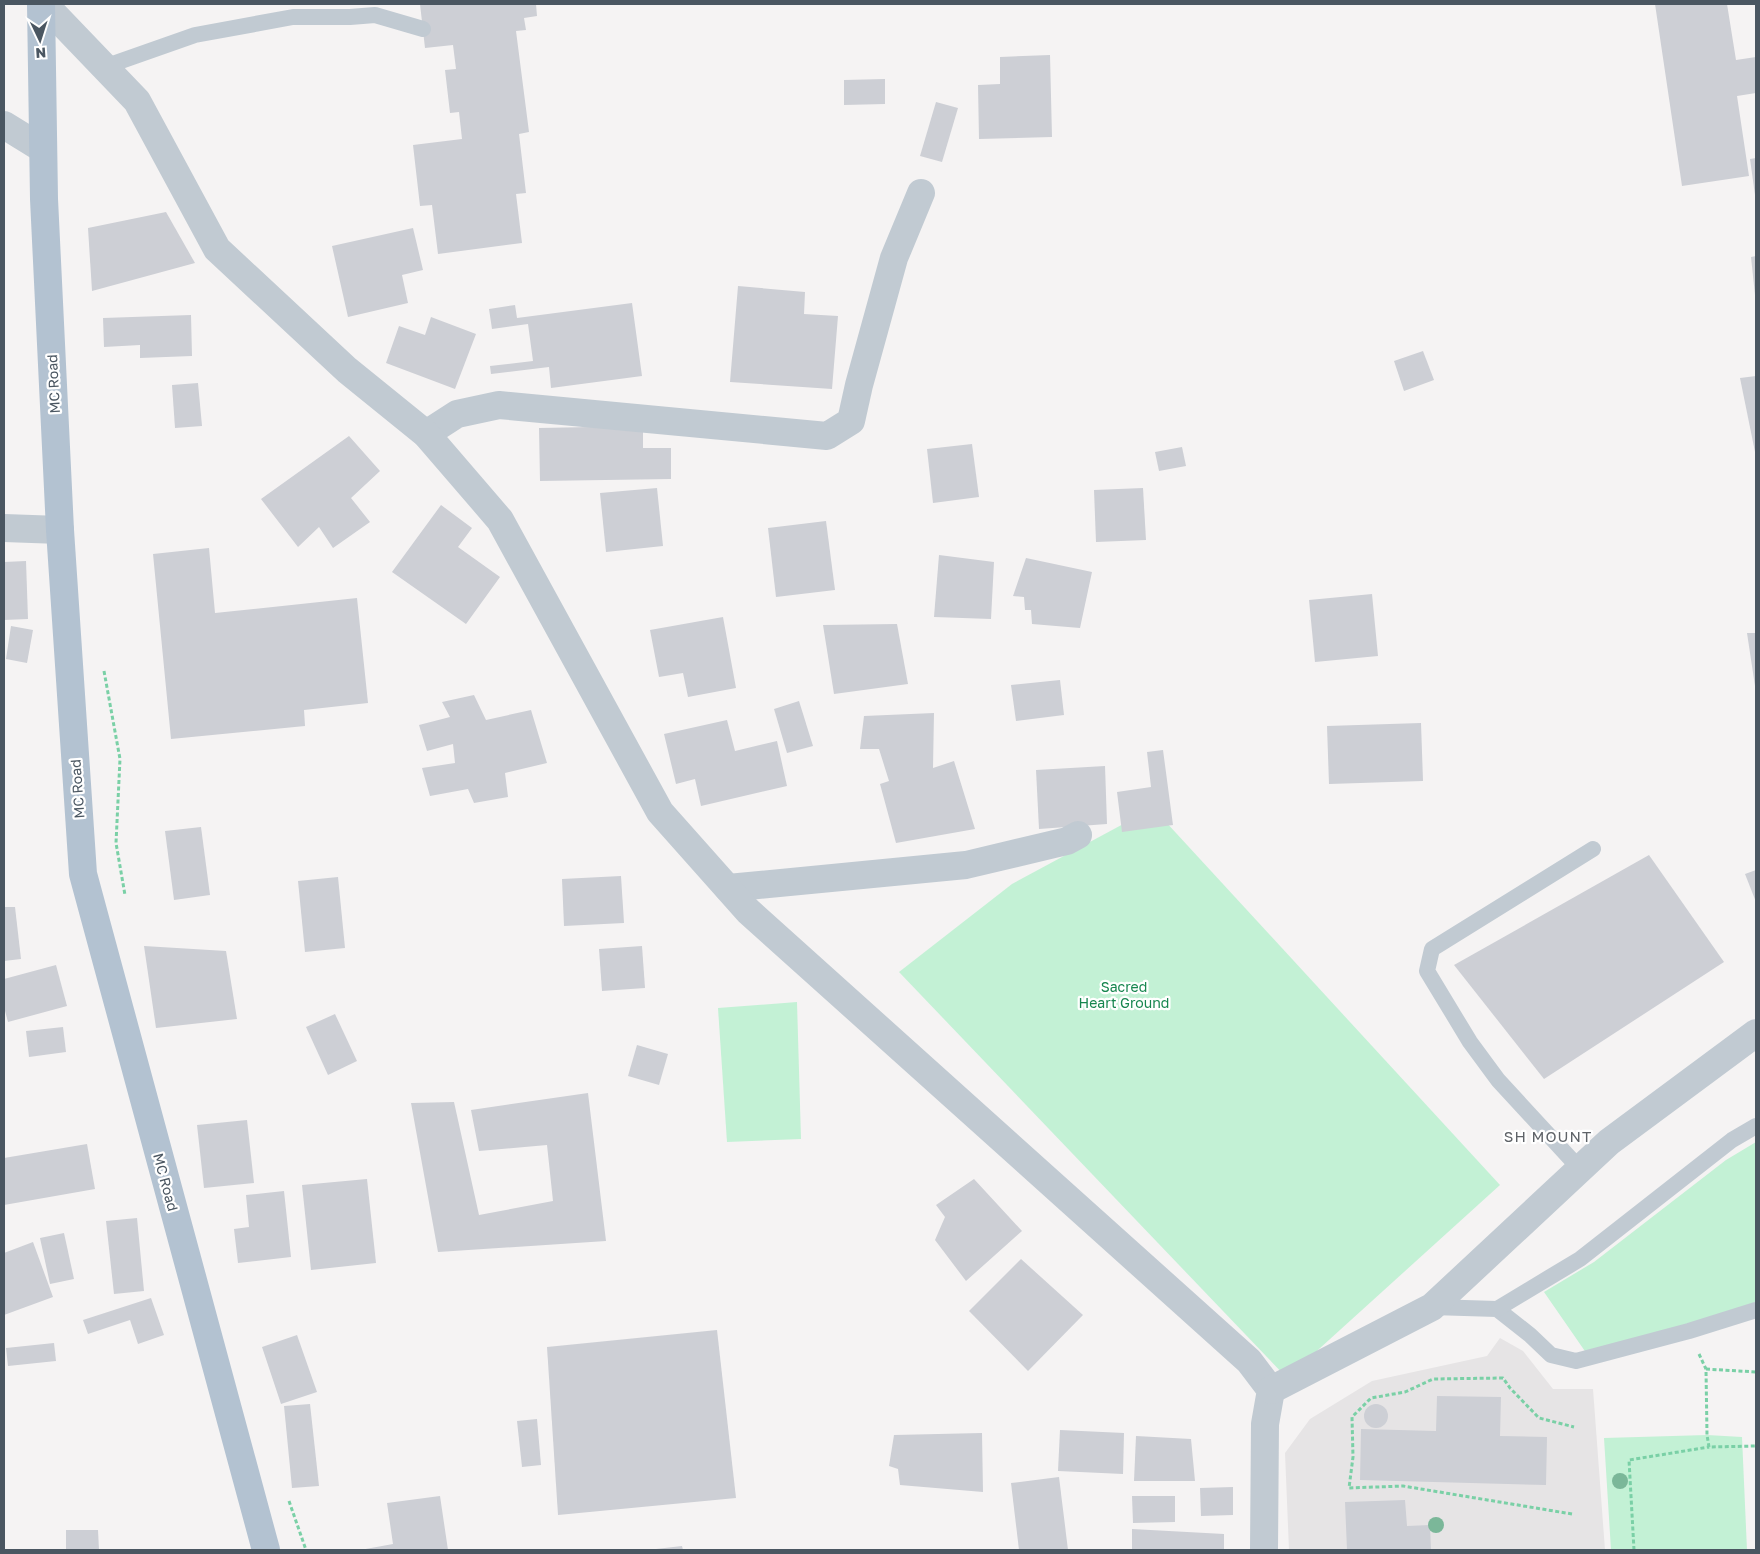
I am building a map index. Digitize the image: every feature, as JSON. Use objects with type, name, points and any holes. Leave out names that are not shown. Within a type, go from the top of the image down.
[{"type":"main road","name":"MC Road","points":[[42,4],[43,149],[60,530],[83,874],[266,1550]]},
{"type":"street","points":[[42,4],[137,101],[217,249],[347,370],[426,434],[500,520],[660,812],[748,911],[1249,1361],[1271,1390],[1265,1424],[1264,1550]]},
{"type":"street","points":[[4,125],[43,149]]},
{"type":"street","points":[[426,434],[457,414],[499,405],[827,436],[851,421],[894,258],[921,193]]},
{"type":"street","points":[[4,528],[60,530]]},
{"type":"street","points":[[728,888],[966,865],[1067,841],[1078,835]]},
{"type":"street","points":[[1271,1390],[1432,1307],[1609,1142],[1756,1033]]},
{"type":"lane","points":[[104,67],[196,35],[293,17],[375,15],[423,29]]},
{"type":"lane","points":[[1580,1169],[1498,1080],[1470,1042],[1427,971],[1432,949],[1593,849]]},
{"type":"lane","points":[[1432,1307],[1497,1309],[1580,1259],[1732,1140],[1756,1126]]},
{"type":"lane","points":[[1497,1309],[1530,1335],[1551,1355],[1576,1361],[1689,1331],[1756,1310]]},
{"type":"path","points":[[104,669],[120,759],[116,843],[125,899]]},
{"type":"path","points":[[1709,1447],[1707,1436],[1706,1369],[1756,1372]]},
{"type":"path","points":[[1572,1514],[1403,1486],[1349,1488],[1353,1457],[1352,1418],[1371,1398],[1405,1392],[1433,1379],[1503,1378],[1539,1418],[1574,1427]]},
{"type":"path","points":[[1634,1550],[1629,1460],[1709,1447],[1756,1446]]},
{"type":"path","points":[[288,1501],[306,1550]]},
{"type":"shaded area","points":[[1500,1338],[1523,1351],[1553,1389],[1593,1389],[1605,1550],[1289,1550],[1285,1453],[1310,1419],[1372,1381],[1487,1356]]},
{"type":"green space","name":"Sacred Heart Ground","points":[[1153,808],[1500,1185],[1287,1378],[899,972],[1012,884]]},
{"type":"green space","points":[[797,1002],[801,1139],[727,1142],[718,1008]]},
{"type":"green space","points":[[1756,1142],[1756,1302],[1589,1357],[1544,1292],[1594,1262],[1726,1160]]},
{"type":"green space","points":[[1707,1435],[1742,1437],[1747,1550],[1611,1550],[1604,1438]]},
{"type":"building","points":[[420,4],[536,4],[537,16],[524,18],[526,30],[516,31],[529,132],[519,134],[526,193],[516,194],[522,243],[438,254],[432,205],[420,206],[413,145],[462,139],[459,112],[450,113],[445,70],[456,69],[453,45],[425,48]]},
{"type":"building","points":[[1655,4],[1727,4],[1736,60],[1756,57],[1756,93],[1737,96],[1749,176],[1682,186]]},
{"type":"building","points":[[1050,55],[1052,137],[979,139],[978,85],[1000,84],[1000,57]]},
{"type":"building","points":[[885,79],[885,104],[844,105],[844,80]]},
{"type":"building","points":[[936,102],[958,108],[942,162],[920,156]]},
{"type":"building","points":[[1756,158],[1756,195],[1755,195],[1750,159]]},
{"type":"building","points":[[166,212],[195,263],[92,291],[88,228]]},
{"type":"building","points":[[413,228],[423,270],[402,275],[408,303],[348,317],[332,246]]},
{"type":"building","points":[[1756,256],[1756,295],[1755,295],[1751,257]]},
{"type":"building","points":[[738,286],[805,292],[804,314],[838,316],[832,389],[730,382]]},
{"type":"building","points":[[632,303],[642,376],[551,388],[549,367],[491,374],[490,366],[533,361],[528,324],[492,329],[489,309],[515,305],[517,318]]},
{"type":"building","points":[[191,315],[192,356],[140,358],[140,345],[104,347],[103,318]]},
{"type":"building","points":[[431,317],[476,334],[455,389],[386,363],[399,326],[425,335]]},
{"type":"building","points":[[1423,351],[1434,380],[1404,391],[1394,361]]},
{"type":"building","points":[[1756,376],[1756,452],[1755,452],[1740,378]]},
{"type":"building","points":[[198,383],[202,426],[175,428],[172,385]]},
{"type":"building","points":[[643,426],[643,448],[671,448],[671,479],[540,481],[539,428]]},
{"type":"building","points":[[349,436],[380,471],[351,498],[370,522],[333,548],[319,527],[298,547],[261,499]]},
{"type":"building","points":[[972,444],[979,497],[933,503],[927,449]]},
{"type":"building","points":[[1182,447],[1186,466],[1159,471],[1155,452]]},
{"type":"building","points":[[657,488],[663,546],[606,552],[600,493]]},
{"type":"building","points":[[1143,488],[1146,540],[1096,542],[1094,490]]},
{"type":"building","points":[[441,505],[472,528],[458,547],[500,577],[466,624],[392,572]]},
{"type":"building","points":[[826,521],[835,590],[776,597],[768,528]]},
{"type":"building","points":[[209,548],[215,613],[357,598],[368,703],[304,710],[305,726],[171,739],[153,554]]},
{"type":"building","points":[[939,555],[994,562],[991,619],[934,617]]},
{"type":"building","points":[[1026,558],[1092,572],[1080,628],[1032,624],[1031,610],[1025,610],[1024,597],[1013,596]]},
{"type":"building","points":[[26,561],[28,619],[4,620],[4,562]]},
{"type":"building","points":[[1372,594],[1378,656],[1315,662],[1309,600]]},
{"type":"building","points":[[723,617],[736,688],[688,697],[683,673],[659,677],[650,630]]},
{"type":"building","points":[[897,624],[908,684],[834,694],[823,625]]},
{"type":"building","points":[[11,626],[33,630],[27,663],[6,659]]},
{"type":"building","points":[[1747,633],[1756,633],[1756,686],[1755,686]]},
{"type":"building","points":[[1060,680],[1064,715],[1016,721],[1011,685]]},
{"type":"building","points":[[474,695],[486,720],[531,710],[547,763],[505,773],[508,797],[474,803],[468,789],[430,796],[422,768],[455,763],[453,744],[427,751],[419,725],[450,717],[442,702]]},
{"type":"building","points":[[799,701],[813,746],[787,753],[774,709]]},
{"type":"building","points":[[934,713],[933,768],[954,761],[975,829],[896,843],[880,784],[889,781],[879,749],[860,749],[864,716]]},
{"type":"building","points":[[727,720],[735,751],[777,741],[787,786],[701,806],[695,779],[676,784],[664,734]]},
{"type":"building","points":[[1421,723],[1423,781],[1329,784],[1327,726]]},
{"type":"building","points":[[1163,750],[1173,825],[1122,832],[1117,792],[1151,787],[1147,752]]},
{"type":"building","points":[[1105,766],[1107,824],[1039,829],[1036,770]]},
{"type":"building","points":[[201,827],[210,895],[174,900],[165,831]]},
{"type":"building","points":[[1649,855],[1724,962],[1544,1079],[1454,965]]},
{"type":"building","points":[[1756,870],[1756,902],[1745,874]]},
{"type":"building","points":[[621,876],[624,923],[564,926],[562,879]]},
{"type":"building","points":[[338,877],[345,948],[305,952],[298,881]]},
{"type":"building","points":[[4,907],[15,907],[21,959],[4,961]]},
{"type":"building","points":[[144,946],[226,951],[237,1019],[156,1028]]},
{"type":"building","points":[[642,946],[645,988],[602,991],[599,949]]},
{"type":"building","points":[[56,965],[67,1006],[8,1022],[4,1007],[4,979]]},
{"type":"building","points":[[335,1014],[357,1061],[328,1075],[306,1027]]},
{"type":"building","points":[[63,1027],[66,1052],[29,1057],[26,1031]]},
{"type":"building","points":[[637,1045],[668,1054],[659,1085],[628,1076]]},
{"type":"building","points":[[588,1093],[606,1241],[438,1252],[411,1103],[454,1102],[479,1215],[553,1201],[547,1145],[479,1151],[471,1110]]},
{"type":"building","points":[[247,1120],[254,1183],[204,1188],[197,1125]]},
{"type":"building","points":[[87,1144],[95,1189],[4,1205],[4,1158]]},
{"type":"building","points":[[367,1179],[376,1263],[311,1270],[302,1185]]},
{"type":"building","points":[[974,1179],[1022,1231],[966,1281],[935,1240],[945,1217],[936,1205]]},
{"type":"building","points":[[284,1191],[291,1257],[238,1263],[234,1229],[249,1227],[246,1195]]},
{"type":"building","points":[[137,1218],[144,1291],[114,1294],[106,1221]]},
{"type":"building","points":[[64,1233],[74,1279],[50,1284],[40,1238]]},
{"type":"building","points":[[33,1242],[53,1297],[4,1315],[4,1253]]},
{"type":"building","points":[[1021,1259],[1083,1315],[1028,1371],[969,1311]]},
{"type":"building","points":[[151,1298],[164,1335],[138,1344],[130,1320],[88,1334],[83,1320]]},
{"type":"building","points":[[717,1330],[736,1498],[558,1515],[547,1347]]},
{"type":"building","points":[[297,1335],[317,1392],[281,1404],[262,1347]]},
{"type":"building","points":[[54,1343],[56,1361],[8,1366],[6,1348]]},
{"type":"building","points":[[1437,1396],[1501,1397],[1500,1436],[1547,1437],[1546,1485],[1360,1480],[1361,1429],[1436,1431]]},
{"type":"building","points":[[310,1404],[319,1486],[292,1488],[284,1406]]},
{"type":"building","points":[[1376,1404],[1381,1405],[1387,1411],[1387,1421],[1381,1427],[1376,1428],[1371,1427],[1365,1421],[1364,1416],[1365,1411],[1371,1405]]},
{"type":"building","points":[[537,1419],[541,1465],[522,1467],[517,1421]]},
{"type":"building","points":[[1060,1430],[1124,1433],[1123,1474],[1058,1471]]},
{"type":"building","points":[[982,1433],[983,1492],[900,1485],[898,1469],[889,1466],[894,1435]]},
{"type":"building","points":[[1136,1436],[1191,1439],[1195,1481],[1134,1481]]},
{"type":"building","points":[[1059,1477],[1068,1550],[1019,1550],[1011,1483]]},
{"type":"building","points":[[1233,1487],[1233,1515],[1201,1516],[1200,1488]]},
{"type":"building","points":[[440,1496],[448,1550],[360,1550],[393,1544],[387,1503]]},
{"type":"building","points":[[1132,1496],[1175,1496],[1175,1522],[1133,1523]]},
{"type":"building","points":[[1405,1500],[1407,1526],[1430,1525],[1431,1550],[1347,1550],[1345,1502]]},
{"type":"building","points":[[1132,1529],[1224,1534],[1224,1550],[1132,1550]]},
{"type":"building","points":[[66,1530],[98,1530],[99,1550],[66,1550]]},
{"type":"building","points":[[682,1546],[683,1550],[656,1550],[656,1549]]},
{"type":"district","name":"SH MOUNT","points":[[1548,1136]]}]
